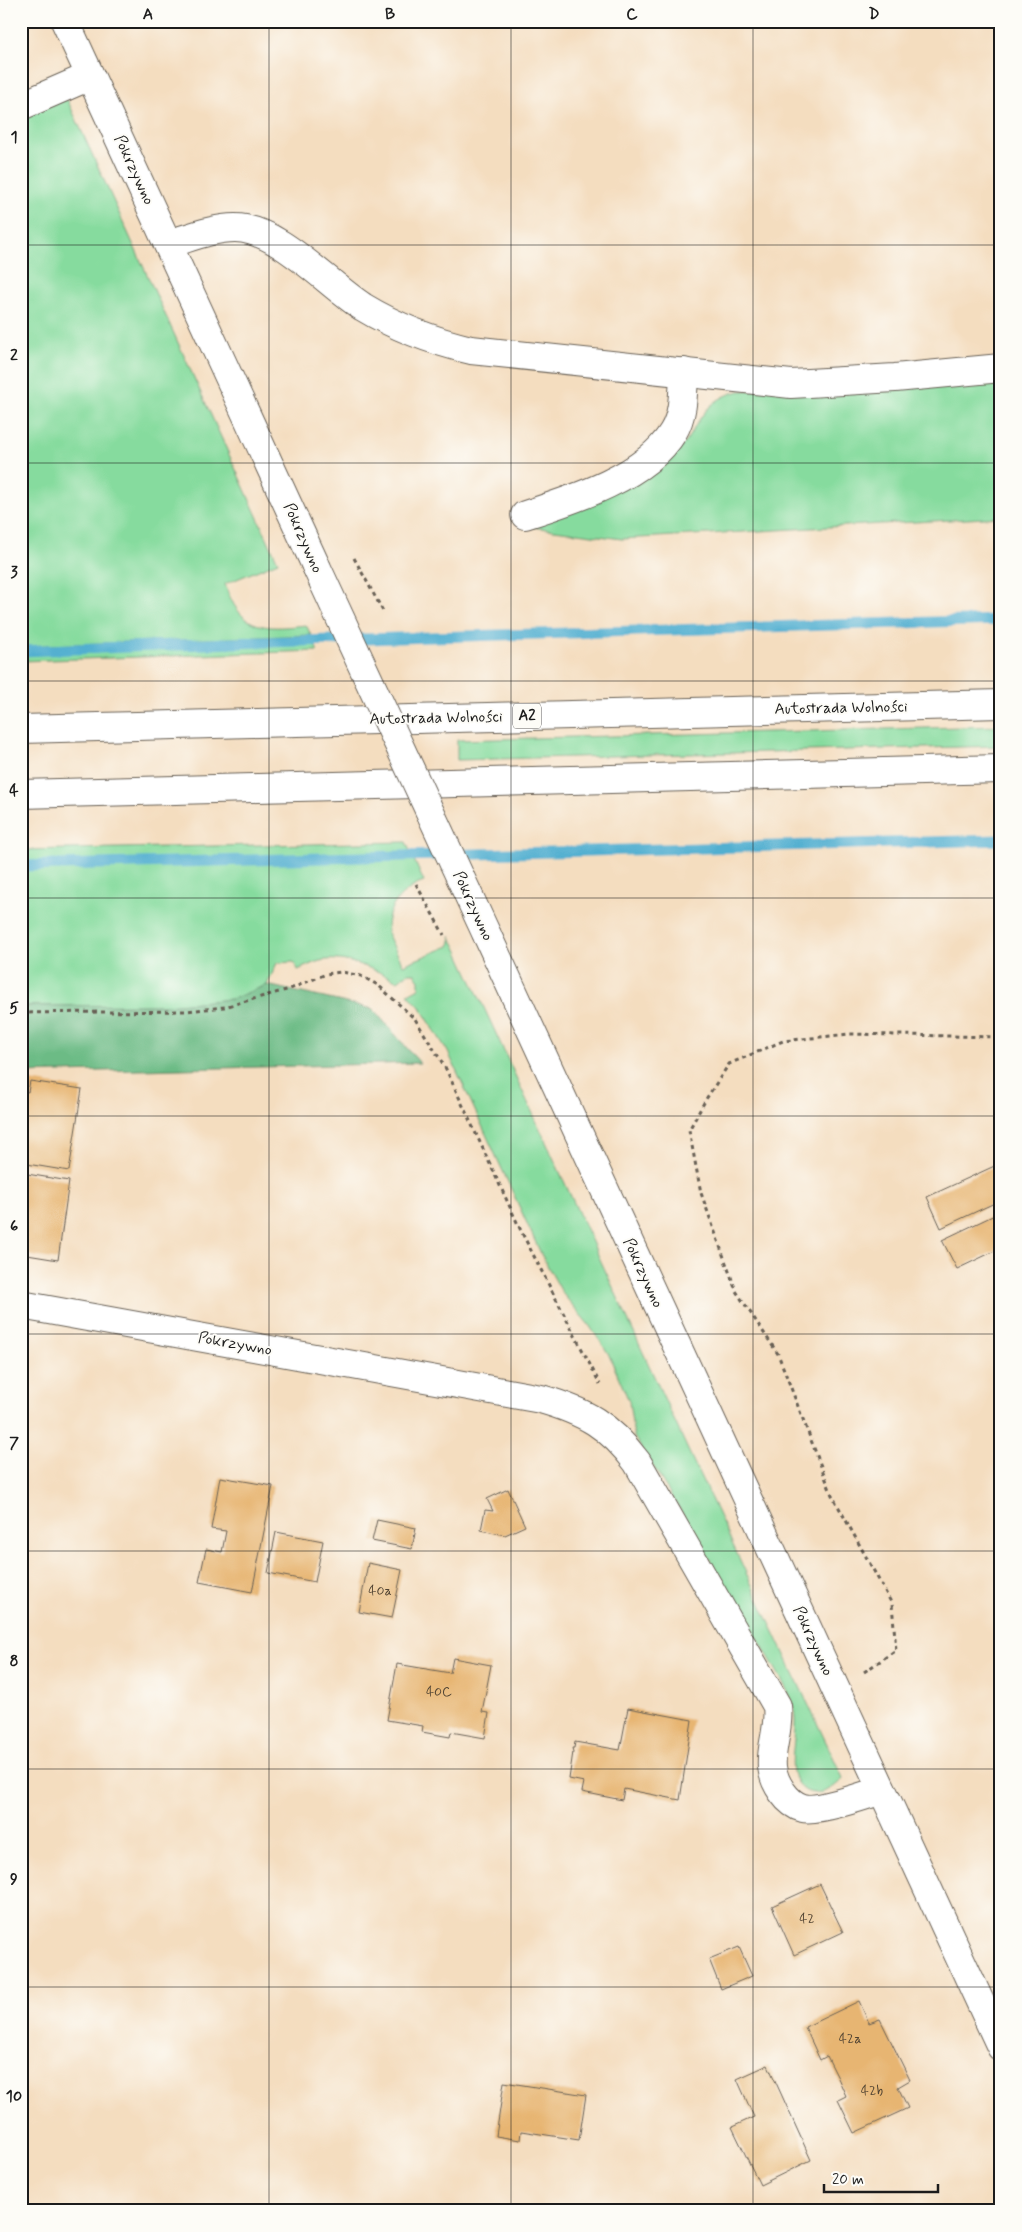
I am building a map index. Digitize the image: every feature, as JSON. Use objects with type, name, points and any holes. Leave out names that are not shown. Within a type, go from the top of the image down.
[{"type":"main road","name":"Pokrzywno","points":[[65,21],[1001,2047]]},
{"type":"main road","points":[[21,106],[90,76]]},
{"type":"main road","points":[[168,244],[219,230],[235,228],[262,234],[346,296],[393,324],[448,344],[472,350],[768,382],[811,384],[1001,368]]},
{"type":"main road","points":[[525,516],[594,490],[650,458],[666,441],[677,424],[682,404],[684,372]]},
{"type":"main road","name":"Autostrada Wolności","points":[[21,729],[1001,704]]},
{"type":"main road","points":[[21,794],[1001,769]]},
{"type":"main road","name":"Pokrzywno","points":[[21,1305],[541,1399],[573,1408],[593,1419],[623,1444],[637,1462],[777,1706],[779,1723],[772,1768],[778,1785],[788,1800],[804,1809],[841,1803],[882,1790]]},
{"type":"path","points":[[354,558],[384,613]]},
{"type":"path","points":[[416,884],[444,935]]},
{"type":"path","points":[[21,1012],[187,1011],[224,1007],[290,989],[326,974],[342,972],[361,976],[378,985],[415,1019],[445,1067],[522,1233],[579,1346]]},
{"type":"path","points":[[835,1688],[858,1676],[896,1650],[892,1604],[832,1495],[778,1354],[736,1291],[701,1193],[689,1130],[706,1099],[730,1064],[783,1041],[849,1034],[1001,1037]]},
{"type":"green space","points":[[67,99],[278,562],[225,584],[231,599],[238,611],[255,624],[277,627],[306,625],[311,635],[21,646],[21,113]]},
{"type":"green space","points":[[1001,377],[1001,517],[622,539],[532,527],[617,488],[666,461],[677,452],[704,413],[713,404],[739,391]]},
{"type":"green space","points":[[314,643],[318,651],[21,661],[21,655]]},
{"type":"green space","points":[[1001,726],[1001,746],[457,760],[457,740]]},
{"type":"green space","points":[[406,842],[424,882],[408,890],[395,903],[388,919],[389,937],[403,965],[449,946],[451,942],[450,936],[456,947],[688,1450],[843,1778],[828,1790],[815,1793],[809,1792],[798,1784],[792,1766],[795,1720],[790,1696],[759,1640],[634,1437],[629,1401],[608,1353],[589,1325],[563,1294],[542,1256],[448,1052],[420,1007],[408,994],[419,988],[419,980],[414,973],[408,973],[398,981],[380,972],[340,960],[320,961],[298,970],[294,962],[277,963],[267,985],[232,999],[167,1005],[21,1006],[21,850]]},
{"type":"green space","points":[[267,985],[373,1009],[420,1063],[21,1073],[21,1006],[167,1005],[232,999]]},
{"type":"building","points":[[30,1081],[82,1089],[69,1171],[21,1163],[21,1090],[28,1092]]},
{"type":"building","points":[[1001,1163],[1001,1200],[941,1228],[927,1197]]},
{"type":"building","points":[[21,1173],[69,1181],[58,1260],[21,1254]]},
{"type":"building","points":[[1001,1212],[1001,1248],[957,1269],[942,1240]]},
{"type":"building","points":[[220,1477],[273,1486],[252,1592],[199,1582],[206,1549],[222,1552],[226,1531],[211,1529]]},
{"type":"building","points":[[508,1489],[525,1526],[505,1535],[481,1530],[485,1510],[493,1511],[487,1499]]},
{"type":"building","points":[[377,1520],[416,1528],[412,1549],[372,1541]]},
{"type":"building","points":[[276,1532],[323,1541],[315,1582],[268,1573]]},
{"type":"building","points":[[368,1563],[402,1570],[392,1618],[359,1612]]},
{"type":"building","points":[[453,1658],[491,1665],[482,1712],[489,1713],[485,1738],[451,1732],[450,1737],[422,1732],[423,1726],[387,1720],[397,1664],[450,1673]]},
{"type":"building","points":[[628,1708],[692,1720],[680,1800],[624,1789],[622,1800],[582,1792],[584,1782],[569,1779],[572,1748],[574,1748],[575,1742],[620,1750]]},
{"type":"building","points":[[820,1884],[843,1932],[794,1955],[772,1906]]},
{"type":"building","points":[[739,1947],[752,1976],[721,1989],[709,1959]]},
{"type":"building","points":[[859,2001],[869,2023],[880,2019],[910,2080],[898,2087],[908,2108],[854,2133],[838,2100],[846,2096],[838,2078],[827,2056],[820,2060],[805,2027]]},
{"type":"building","points":[[768,2065],[811,2160],[760,2185],[732,2127],[754,2117],[737,2079]]},
{"type":"building","points":[[504,2082],[586,2095],[579,2140],[521,2131],[520,2140],[496,2136]]},
{"type":"waterway","points":[[21,651],[1001,620]]},
{"type":"waterway","points":[[21,866],[1001,840]]}]
